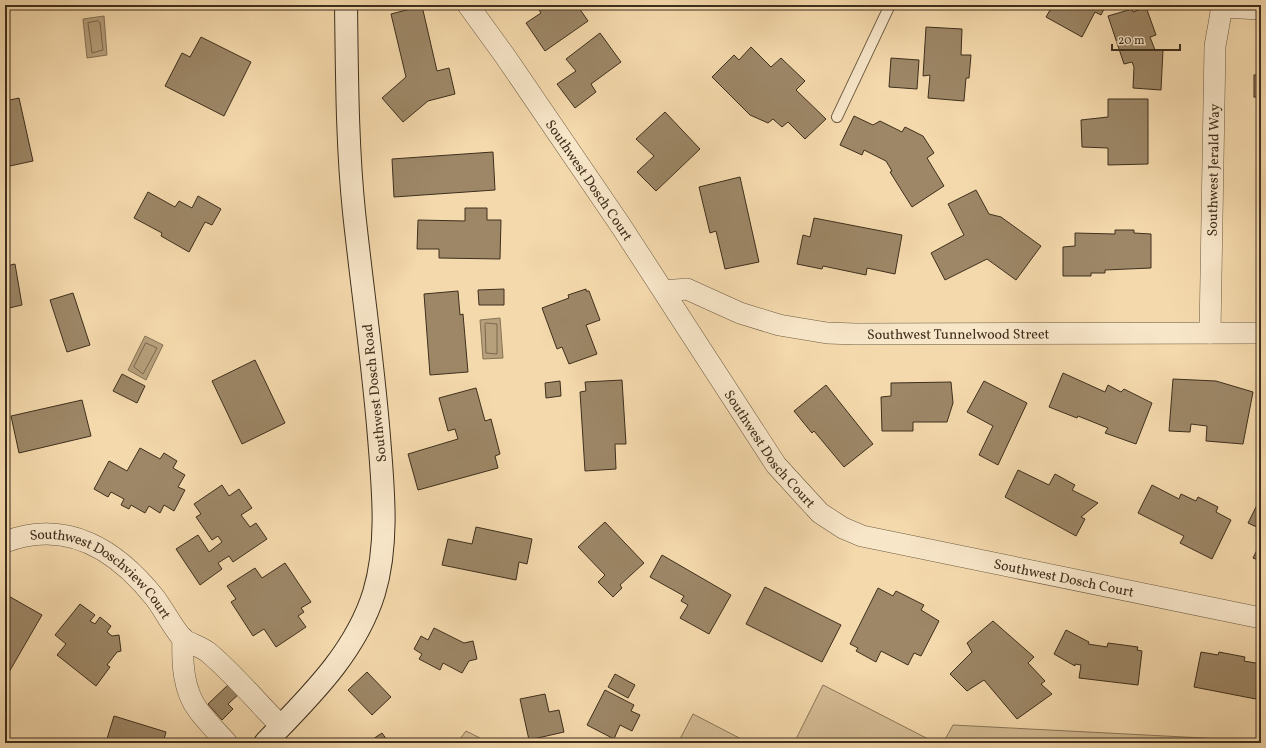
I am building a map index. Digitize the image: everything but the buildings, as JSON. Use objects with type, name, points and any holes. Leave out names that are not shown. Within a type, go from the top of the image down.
[{"type":"street","name":"Southwest Dosch Road","points":[[265,743],[324,680],[351,644],[374,592],[382,542],[383,494],[376,397],[354,209],[349,131],[346,5]]},
{"type":"street","name":"Southwest Dosch Court","points":[[468,5],[505,56],[664,291],[776,465],[820,513],[843,528],[862,536],[1261,618]]},
{"type":"street","points":[[1221,6],[1261,9]]},
{"type":"street","name":"Southwest Jerald Way","points":[[1210,333],[1215,46],[1221,6]]},
{"type":"street","name":"Southwest Tunnelwood Street","points":[[664,291],[687,289],[759,320],[827,332],[856,334],[1261,332]]},
{"type":"street","name":"Southwest Doschview Court","points":[[5,542],[22,536],[59,534],[76,537],[103,550],[128,568],[154,597],[183,638],[208,652],[281,726]]},
{"type":"street","name":"Southwest Doschview Court","points":[[183,638],[182,660],[191,696],[198,710],[227,743]]},
{"type":"lane","points":[[837,117],[890,5]]},
{"type":"shaded area","points":[[823,685],[936,743],[794,743]]},
{"type":"shaded area","points":[[693,714],[749,743],[678,743]]},
{"type":"shaded area","points":[[953,725],[1261,741],[1261,743],[943,743]]},
{"type":"shaded area","points":[[466,731],[490,743],[457,743]]},
{"type":"water","points":[[104,16],[107,55],[87,58],[83,19]]},
{"type":"water","points":[[500,318],[503,358],[483,359],[480,320]]},
{"type":"water","points":[[145,336],[163,345],[146,380],[128,370]]}]
